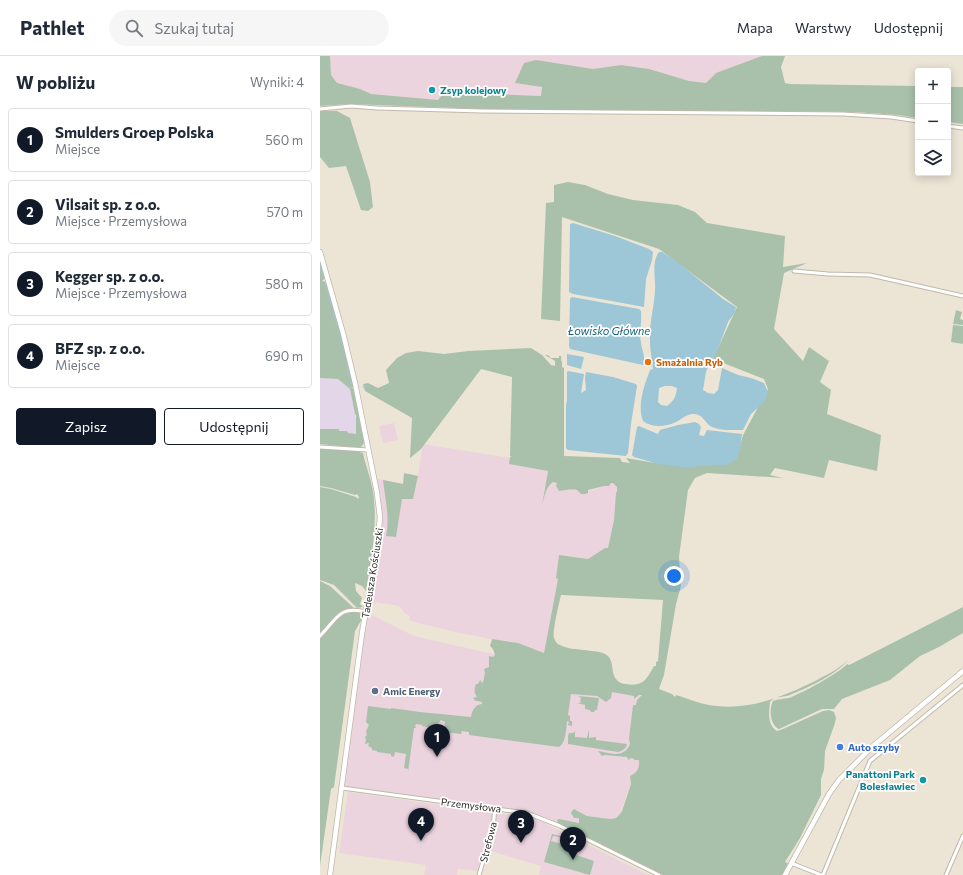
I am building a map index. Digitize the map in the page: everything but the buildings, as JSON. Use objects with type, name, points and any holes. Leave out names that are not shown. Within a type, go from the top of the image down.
[{"type":"main road","name":"Tadeusza Kościuszki","points":[[320,252],[350,360],[377,493],[380,529],[366,612],[330,875]]},
{"type":"main road","points":[[785,875],[829,794],[847,771],[873,746],[963,671]]},
{"type":"street","points":[[320,110],[351,106],[482,111],[843,114],[892,117],[915,121]]},
{"type":"street","points":[[951,126],[963,128]]},
{"type":"street","points":[[794,271],[828,274],[870,275],[963,296]]},
{"type":"street","points":[[320,447],[368,450]]},
{"type":"street","points":[[320,636],[345,611],[352,610],[366,612]]},
{"type":"street","points":[[791,863],[822,875],[870,761],[963,685]]},
{"type":"street","name":"Przemysłowa","points":[[342,788],[527,813],[547,820],[659,875]]},
{"type":"street","name":"Strefowa","points":[[479,875],[493,828],[496,808]]},
{"type":"street","points":[[946,875],[963,836]]},
{"type":"shaded area","points":[[320,56],[778,56],[712,92],[565,101],[381,102],[320,96]]},
{"type":"shaded area","points":[[320,378],[338,379],[350,389],[361,445],[320,442]]},
{"type":"shaded area","points":[[394,423],[398,440],[383,443],[379,426]]},
{"type":"shaded area","points":[[423,444],[510,458],[510,464],[548,471],[542,504],[545,492],[553,482],[557,483],[563,490],[577,490],[581,494],[604,486],[609,486],[611,483],[617,487],[614,520],[608,549],[605,548],[588,559],[559,555],[556,578],[558,578],[544,654],[509,641],[455,632],[418,623],[409,620],[410,616],[404,613],[399,606],[368,601],[380,529],[374,478],[416,487]]},
{"type":"shaded area","points":[[366,612],[414,636],[546,666],[671,702],[637,772],[632,775],[631,783],[620,814],[616,818],[610,819],[587,816],[576,810],[571,813],[573,816],[579,818],[579,823],[558,823],[559,824],[536,816],[342,788]]},
{"type":"shaded area","points":[[348,792],[527,817],[543,822],[648,875],[539,875],[541,866],[484,849],[478,871],[458,869],[457,875],[424,875],[426,865],[339,853]]},
{"type":"green space","points":[[320,56],[330,56],[331,75],[337,83],[360,89],[371,94],[438,100],[442,95],[488,94],[541,96],[542,87],[515,83],[524,63],[536,60],[593,69],[621,65],[649,69],[689,81],[706,83],[716,73],[762,56],[785,56],[781,67],[785,83],[915,86],[915,118],[855,112],[506,110],[350,104],[320,106]]},
{"type":"green space","points":[[951,87],[963,87],[963,124],[951,122]]},
{"type":"green space","points":[[320,111],[337,111],[350,118],[370,182],[373,207],[368,211],[361,210],[346,166],[329,168],[320,157]]},
{"type":"green space","points":[[568,182],[585,185],[608,194],[633,200],[678,205],[695,212],[707,223],[785,236],[783,267],[807,263],[784,273],[774,329],[803,361],[809,347],[829,361],[820,382],[831,390],[827,414],[881,435],[877,471],[829,460],[824,478],[775,468],[770,475],[783,478],[707,473],[695,478],[688,490],[679,557],[681,586],[676,604],[664,675],[659,689],[672,694],[675,697],[676,695],[696,702],[717,706],[743,706],[775,698],[770,702],[769,714],[770,722],[777,731],[823,711],[829,710],[834,712],[836,718],[825,751],[824,770],[821,779],[821,795],[800,838],[785,862],[789,864],[783,875],[663,875],[558,823],[557,820],[559,819],[579,823],[579,818],[574,818],[571,813],[574,809],[587,816],[610,819],[616,818],[622,811],[631,784],[630,776],[638,770],[639,760],[632,758],[629,759],[629,761],[627,757],[602,756],[598,751],[616,754],[624,752],[627,749],[630,744],[629,739],[633,705],[636,705],[637,700],[642,695],[639,695],[634,699],[634,696],[612,692],[611,698],[606,702],[597,696],[571,694],[568,715],[570,716],[570,721],[572,721],[572,726],[568,725],[569,722],[567,721],[564,739],[559,747],[469,735],[469,732],[462,731],[461,734],[444,732],[445,722],[441,720],[438,724],[436,724],[436,729],[422,726],[423,723],[422,725],[416,724],[415,727],[417,728],[414,728],[408,772],[408,769],[404,768],[406,754],[395,752],[394,757],[391,756],[391,754],[372,750],[372,748],[368,746],[369,743],[365,744],[365,737],[367,735],[366,731],[369,725],[366,722],[368,706],[471,717],[475,707],[482,704],[482,702],[473,700],[475,700],[473,698],[477,697],[475,694],[476,684],[478,684],[480,680],[482,683],[483,682],[485,673],[484,669],[489,667],[489,656],[493,657],[495,655],[490,646],[492,639],[518,643],[544,653],[558,579],[556,578],[559,555],[588,559],[605,548],[608,548],[614,520],[617,487],[611,483],[609,486],[588,490],[588,493],[581,494],[577,490],[559,491],[556,486],[557,483],[553,482],[547,490],[542,505],[548,471],[509,464],[510,457],[512,456],[510,456],[512,377],[481,369],[421,449],[410,458],[412,418],[365,391],[363,384],[368,383],[378,388],[389,383],[386,370],[397,358],[406,353],[418,351],[444,354],[468,351],[531,348],[542,355],[551,365],[555,366],[555,361],[545,355],[548,355],[551,358],[559,358],[559,356],[561,356],[562,358],[562,367],[564,368],[564,456],[620,458],[622,462],[630,463],[626,458],[655,463],[739,450],[743,435],[768,389],[764,379],[713,359],[737,307],[659,249],[562,217],[560,321],[541,319],[546,203],[554,202],[554,185]],"holes":[[[561,595],[663,600],[658,661],[656,662],[656,666],[654,666],[644,681],[632,685],[623,684],[620,683],[614,676],[610,659],[605,654],[572,649],[558,644],[554,638],[554,635]]]},
{"type":"green space","points":[[320,258],[325,278],[322,281],[326,282],[354,388],[350,387],[354,389],[365,442],[360,448],[320,444],[320,429],[339,429],[339,431],[347,431],[348,433],[356,434],[356,415],[350,389],[338,379],[320,378]]},
{"type":"green space","points":[[956,310],[962,312],[960,319],[963,320],[963,325],[953,324]]},
{"type":"green space","points":[[953,325],[963,326],[963,344],[951,342]]},
{"type":"green space","points":[[320,448],[363,453],[371,481],[374,499],[375,522],[366,591],[362,586],[355,583],[356,591],[362,598],[360,604],[363,607],[357,608],[334,585],[320,580],[320,487],[331,489],[358,499],[359,497],[357,494],[355,495],[320,486]]},
{"type":"green space","points":[[404,473],[418,476],[413,499],[402,499],[396,537],[386,536],[387,515],[383,480],[403,484]]},
{"type":"green space","points":[[320,581],[330,586],[356,610],[346,609],[342,611],[320,635]]},
{"type":"green space","points":[[963,607],[963,633],[920,656],[890,680],[842,699],[834,709],[822,709],[779,729],[774,724],[771,716],[773,701],[789,698],[802,692],[828,678],[847,664],[849,665]]},
{"type":"green space","points":[[357,611],[361,613],[366,612],[355,631],[334,787],[331,789],[320,866],[320,637],[343,613]]},
{"type":"green space","points":[[848,660],[837,670],[830,675],[789,695],[779,697],[817,680],[841,666]]},
{"type":"green space","points":[[578,696],[599,698],[597,710],[591,712],[590,710],[585,709],[585,705],[577,703],[580,703],[581,698]]},
{"type":"green space","points":[[589,729],[589,738],[596,737],[596,740],[627,744],[624,750],[618,752],[568,744],[569,733],[573,733],[575,731],[575,737],[587,738]]},
{"type":"green space","points":[[552,834],[571,839],[553,836],[551,841],[569,846],[571,848],[570,853],[594,861],[590,875],[544,862]]},
{"type":"water","points":[[573,223],[615,236],[649,249],[653,252],[646,279],[644,307],[569,292],[570,224]]},
{"type":"water","points":[[659,252],[662,252],[676,261],[723,299],[736,307],[735,312],[728,322],[716,354],[710,362],[706,372],[703,390],[714,394],[718,390],[722,368],[738,375],[764,383],[768,392],[765,401],[751,414],[743,430],[727,430],[710,426],[700,416],[695,414],[687,415],[676,422],[663,426],[650,425],[643,421],[641,415],[642,396],[650,370],[653,369],[650,335],[655,291],[654,266]],"holes":[[[672,386],[677,388],[674,398],[667,406],[661,405],[658,402],[659,388]]]},
{"type":"water","name":"Łowisko Główne","points":[[572,297],[639,309],[641,311],[640,335],[644,357],[643,365],[570,349],[570,299]]},
{"type":"water","points":[[567,354],[584,357],[581,369],[567,365]]},
{"type":"water","points":[[568,371],[584,374],[581,393],[586,390],[586,372],[613,377],[636,384],[637,386],[628,453],[626,456],[568,450],[566,448]]},
{"type":"water","points":[[695,422],[701,427],[699,435],[704,436],[707,430],[742,434],[737,459],[726,465],[689,468],[658,464],[634,457],[632,455],[637,427],[639,426],[658,434],[660,430]]},
{"type":"waterway","points":[[320,265],[324,278]]},
{"type":"waterway","points":[[325,282],[345,354],[349,375]]},
{"type":"waterway","points":[[350,379],[351,385]]},
{"type":"waterway","points":[[363,387],[368,387]]},
{"type":"place","name":"Zsyp kolejowy","points":[[432,90]]},
{"type":"place","name":"Smażalnia Ryb","points":[[648,362]]},
{"type":"place","name":"Amic Energy","points":[[375,691]]},
{"type":"place","name":"Auto szyby","points":[[840,747]]},
{"type":"place","name":"Smulders Groep Polska","points":[[437,757]]},
{"type":"place","name":"Panattoni Park Bolesławiec","points":[[923,780]]},
{"type":"place","name":"BFZ sp. z o.o.","points":[[421,841]]},
{"type":"place","name":"Kegger sp. z o.o.","points":[[521,843]]},
{"type":"place","name":"Vilsait sp. z o.o.","points":[[573,860]]}]
